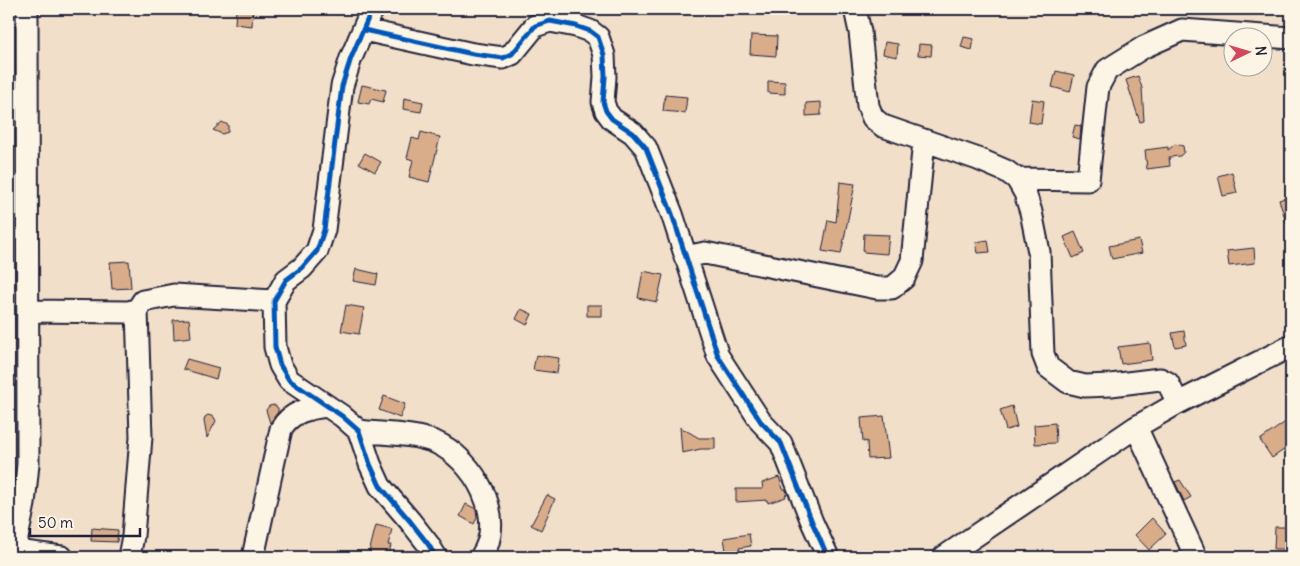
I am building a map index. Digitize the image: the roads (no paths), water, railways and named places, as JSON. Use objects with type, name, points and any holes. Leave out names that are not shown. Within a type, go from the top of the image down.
[{"type":"street","points":[[27,9],[28,464],[24,504],[12,553],[62,557]]},
{"type":"street","points":[[372,9],[351,58],[342,86],[322,237],[317,251],[302,268],[286,280],[274,301],[275,347],[280,365],[289,380],[342,416],[359,431],[380,486],[410,521],[436,557]]},
{"type":"street","points":[[855,9],[860,32],[868,106],[873,118],[883,126],[1006,171],[1017,179],[1025,193],[1039,252],[1043,354],[1048,367],[1068,382],[1085,386],[1112,385],[1160,379],[1168,383],[1178,403]]},
{"type":"street","points":[[364,30],[473,54],[503,58],[512,54],[535,26],[550,22],[576,26],[590,31],[598,37],[604,54],[603,102],[606,111],[612,119],[632,133],[646,148],[672,214],[718,356],[761,422],[781,443],[828,557]]},
{"type":"street","points":[[1017,179],[1088,180],[1098,87],[1106,70],[1144,47],[1182,30],[1291,38]]},
{"type":"street","points":[[685,257],[704,254],[877,288],[892,288],[904,278],[912,261],[924,140]]},
{"type":"street","points":[[129,557],[133,536],[142,437],[137,310],[143,301],[174,295],[274,301]]},
{"type":"street","points":[[28,311],[128,312],[137,310]]},
{"type":"street","points":[[944,557],[1136,427],[1178,403],[1291,346]]},
{"type":"street","points":[[253,557],[281,429],[285,421],[291,416],[327,406]]},
{"type":"street","points":[[1136,427],[1196,557]]},
{"type":"street","points":[[359,431],[416,437],[436,443],[456,455],[477,480],[488,502],[490,525],[487,549],[481,557]]}]
